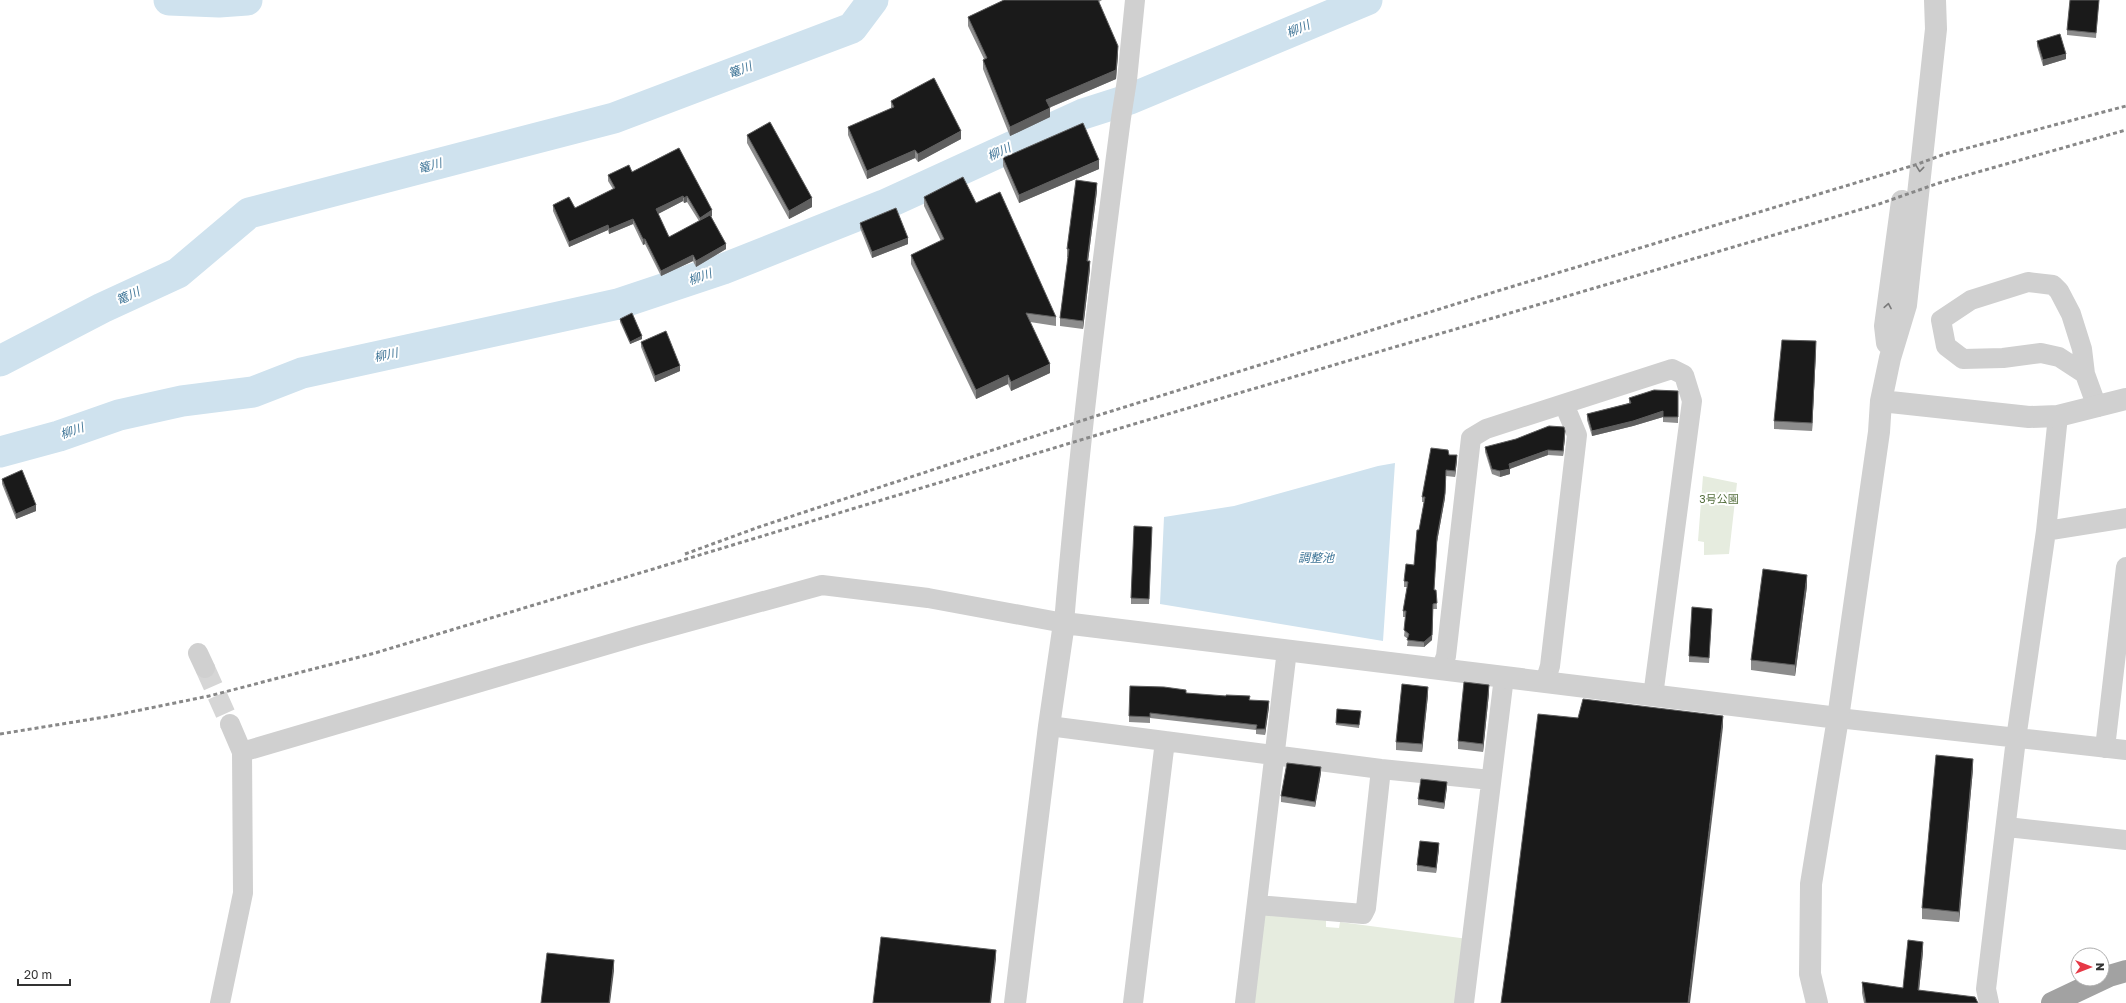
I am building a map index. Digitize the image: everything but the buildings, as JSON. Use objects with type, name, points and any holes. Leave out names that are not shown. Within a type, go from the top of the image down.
[{"type":"highway","points":[[2052,1003],[2109,976],[2126,971]]},
{"type":"street","points":[[1015,1003],[1049,726],[1064,623],[1075,491],[1127,80],[1135,0]]},
{"type":"street","points":[[1817,1003],[1810,974],[1811,884],[1838,718],[1879,432],[1881,401],[1890,358],[1906,304],[1936,29],[1934,3]]},
{"type":"street","points":[[2085,374],[2059,357],[2041,353],[2003,358],[1963,359],[1946,346],[1941,320],[1971,300],[1985,295],[2028,282],[2053,285],[2059,291],[2071,314],[2082,349],[2085,374],[2097,407]]},
{"type":"street","points":[[1441,669],[1446,656],[1471,438],[1486,429],[1672,369],[1684,375],[1692,401],[1652,696]]},
{"type":"street","points":[[1881,401],[2029,417],[2058,416],[2126,399]]},
{"type":"street","points":[[1545,682],[1550,666],[1577,435],[1564,404]]},
{"type":"street","points":[[1989,1003],[1986,990],[2007,827],[2016,738],[2046,531],[2058,416]]},
{"type":"street","points":[[2046,531],[2126,518]]},
{"type":"street","points":[[2105,748],[2126,567]]},
{"type":"street","points":[[242,752],[630,638],[822,585],[928,598],[1064,623],[1652,696],[2126,750]]},
{"type":"street","points":[[1245,1003],[1258,905],[1287,650]]},
{"type":"street","points":[[1464,1003],[1504,677]]},
{"type":"street","points":[[220,1003],[243,893],[242,752],[230,724]]},
{"type":"street","points":[[1049,726],[1381,769],[1491,780]]},
{"type":"street","points":[[1132,1003],[1165,741]]},
{"type":"street","points":[[1258,905],[1363,914],[1366,908],[1381,769]]},
{"type":"street","points":[[2007,827],[2126,840]]},
{"type":"green space","name":"3号公園","points":[[1703,476],[1737,483],[1729,554],[1704,555],[1704,542],[1698,541]]},
{"type":"green space","points":[[1270,912],[1326,919],[1326,927],[1339,928],[1340,922],[1468,939],[1458,1003],[1254,1003],[1261,918]]},
{"type":"water","name":"調整池","points":[[1395,463],[1383,641],[1160,604],[1164,517],[1234,506],[1378,466]]},
{"type":"waterway","points":[[169,0],[219,2],[247,0]]},
{"type":"waterway","name":"篭川","points":[[0,361],[102,308],[178,273],[249,213],[614,118],[852,28],[873,0]]},
{"type":"waterway","name":"柳川","points":[[0,452],[59,436],[119,415],[182,401],[253,392],[302,373],[618,304],[723,269],[884,205],[1083,114],[1130,99],[1367,0]]},
{"type":"tunnel","points":[[205,668],[230,724]]},
{"type":"railway","points":[[685,554],[759,527],[1099,415],[1504,289],[1915,165],[1945,154],[2126,106]]},
{"type":"railway","points":[[0,734],[111,716],[209,696],[375,653],[1097,435],[1879,204],[1939,183],[2126,130]]}]
